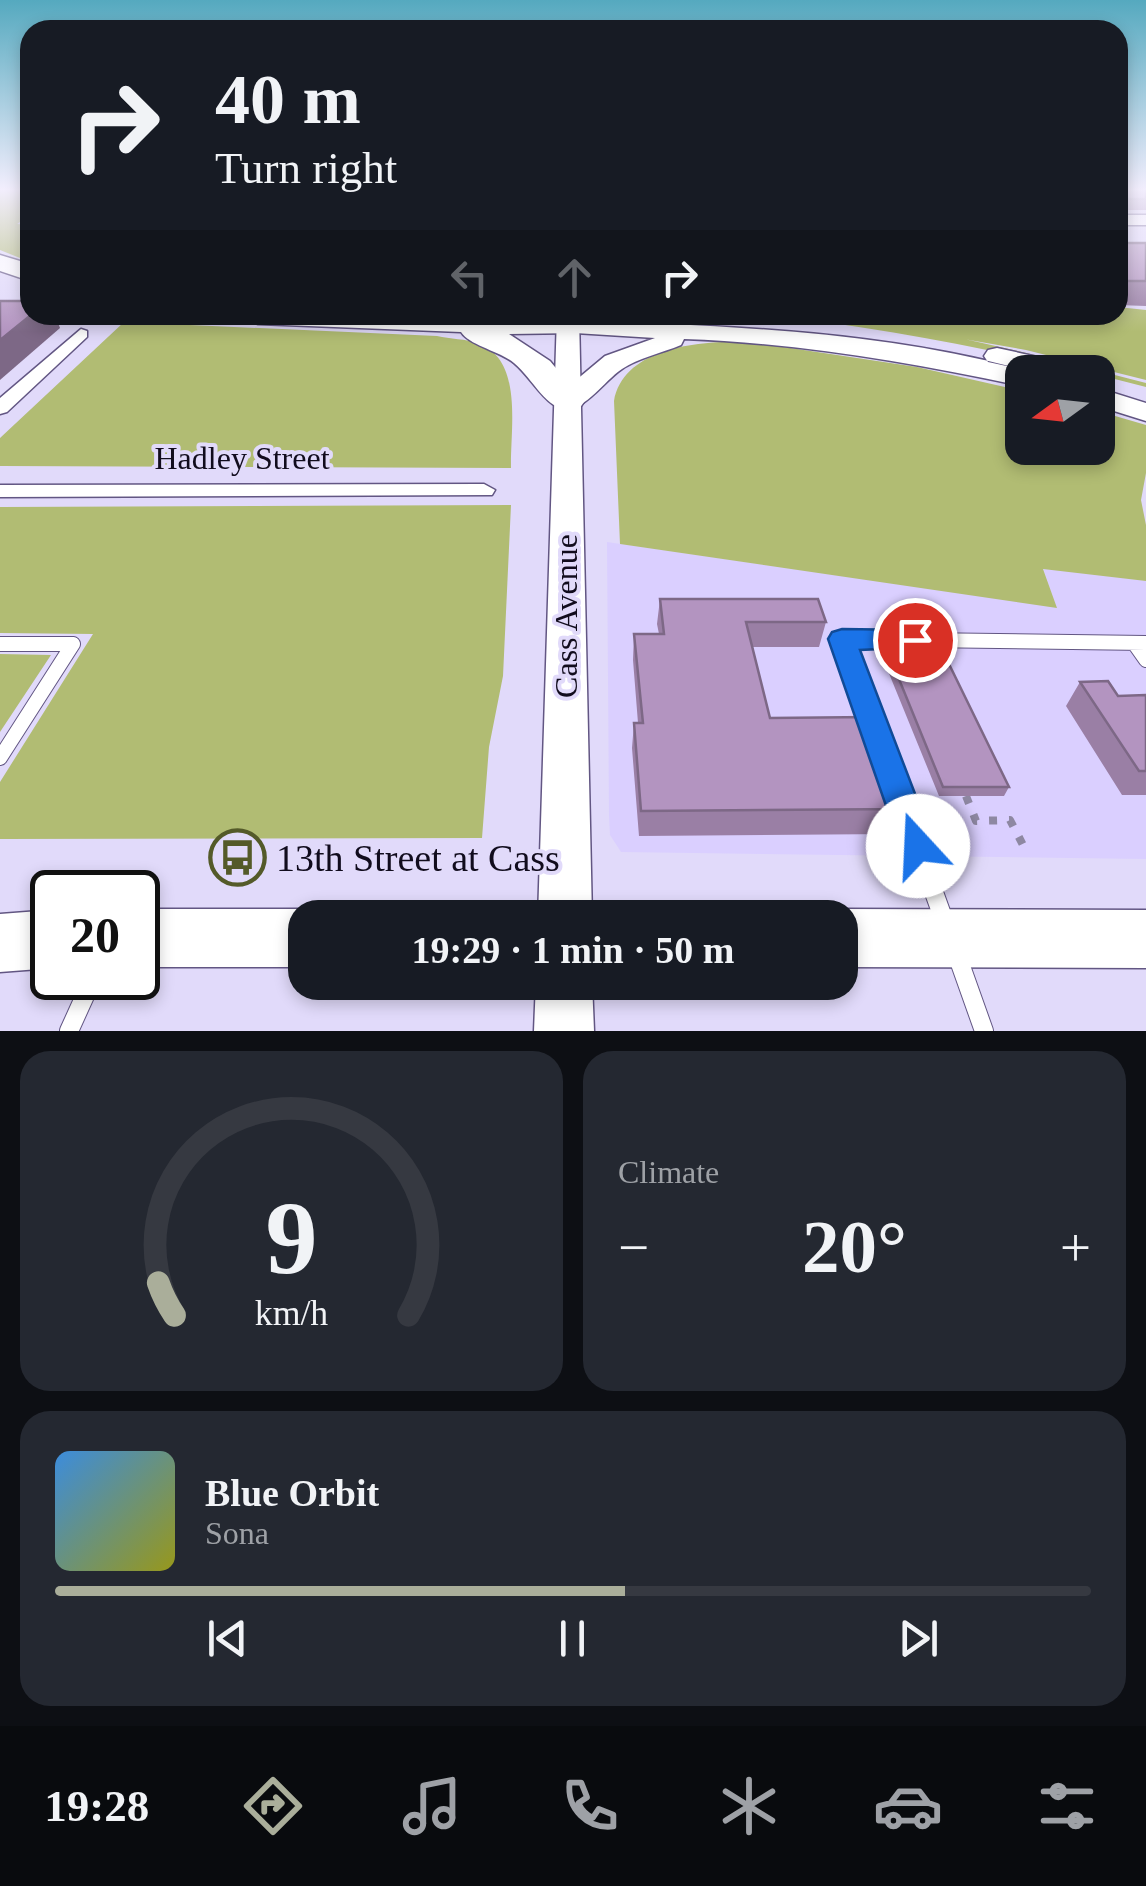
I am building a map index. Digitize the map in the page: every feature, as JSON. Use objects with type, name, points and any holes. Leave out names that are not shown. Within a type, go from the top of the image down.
[{"type":"highway","points":[[440,325],[478,332],[508,343],[538,366],[568,402]]},
{"type":"main road","name":"Cass Avenue","points":[[564,900],[568,325]]},
{"type":"main road","points":[[568,402],[627,355],[700,325]]},
{"type":"main road","points":[[734,325],[1005,375]]},
{"type":"main road","points":[[764,325],[884,334],[1005,359]]},
{"type":"main road","points":[[1115,385],[1146,393]]},
{"type":"main road","points":[[1115,402],[1146,412]]},
{"type":"main road","points":[[160,938],[288,938]]},
{"type":"main road","points":[[858,938],[1146,939]]},
{"type":"main road","points":[[564,1000],[564,1031]]},
{"type":"street","points":[[0,408],[81,334]]},
{"type":"street","name":"Hadley Street","points":[[0,490],[484,490]]},
{"type":"lane","points":[[984,1031],[842,639],[1140,643],[1146,660]]},
{"type":"lane","points":[[0,644],[73,644],[0,758]]},
{"type":"lane","points":[[69,1031],[83,1000]]},
{"type":"path","points":[[966,796],[976,821],[1010,820],[1022,845]]},
{"type":"shaded area","points":[[607,542],[1056,607],[1043,568],[1146,581],[1146,859],[621,852],[610,835],[609,815]]},
{"type":"green space","points":[[0,236],[20,236],[20,258],[0,250]]},
{"type":"green space","points":[[1128,308],[1146,310],[1146,380],[1115,372],[1115,355],[1046,355],[883,325],[1128,325]]},
{"type":"green space","points":[[121,325],[437,336],[478,343],[493,352],[502,364],[511,397],[511,468],[0,466],[0,438]]},
{"type":"green space","points":[[841,325],[910,329],[1035,355],[1011,355]]},
{"type":"green space","points":[[712,342],[751,342],[917,367],[1005,387],[1005,465],[1115,465],[1115,416],[1146,425],[1146,473],[1141,500],[1146,525],[1146,581],[1043,569],[1057,608],[620,544],[614,401],[621,382],[650,357]]},
{"type":"green space","points":[[1115,375],[1146,383],[1146,387],[1115,379]]},
{"type":"green space","points":[[511,505],[503,676],[489,747],[482,838],[0,839],[0,782],[93,634],[0,633],[0,507]]},
{"type":"green space","points":[[0,654],[51,655],[0,732]]},
{"type":"building","points":[[1128,243],[1146,243],[1146,281],[1128,281]]},
{"type":"building","points":[[0,301],[20,301],[20,324],[0,340]]},
{"type":"building","points":[[660,599],[818,599],[826,622],[746,622],[770,718],[870,717],[904,809],[641,811],[634,723],[643,723],[634,634],[664,634]]},
{"type":"building","points":[[892,662],[948,662],[1009,787],[943,787]]},
{"type":"building","points":[[1108,681],[1118,696],[1146,695],[1146,771],[1139,771],[1080,682]]},
{"type":"place","name":"13th Street at Cass","points":[[237,858]]},
{"type":"route","points":[[915,640],[842,639],[918,846]]}]
